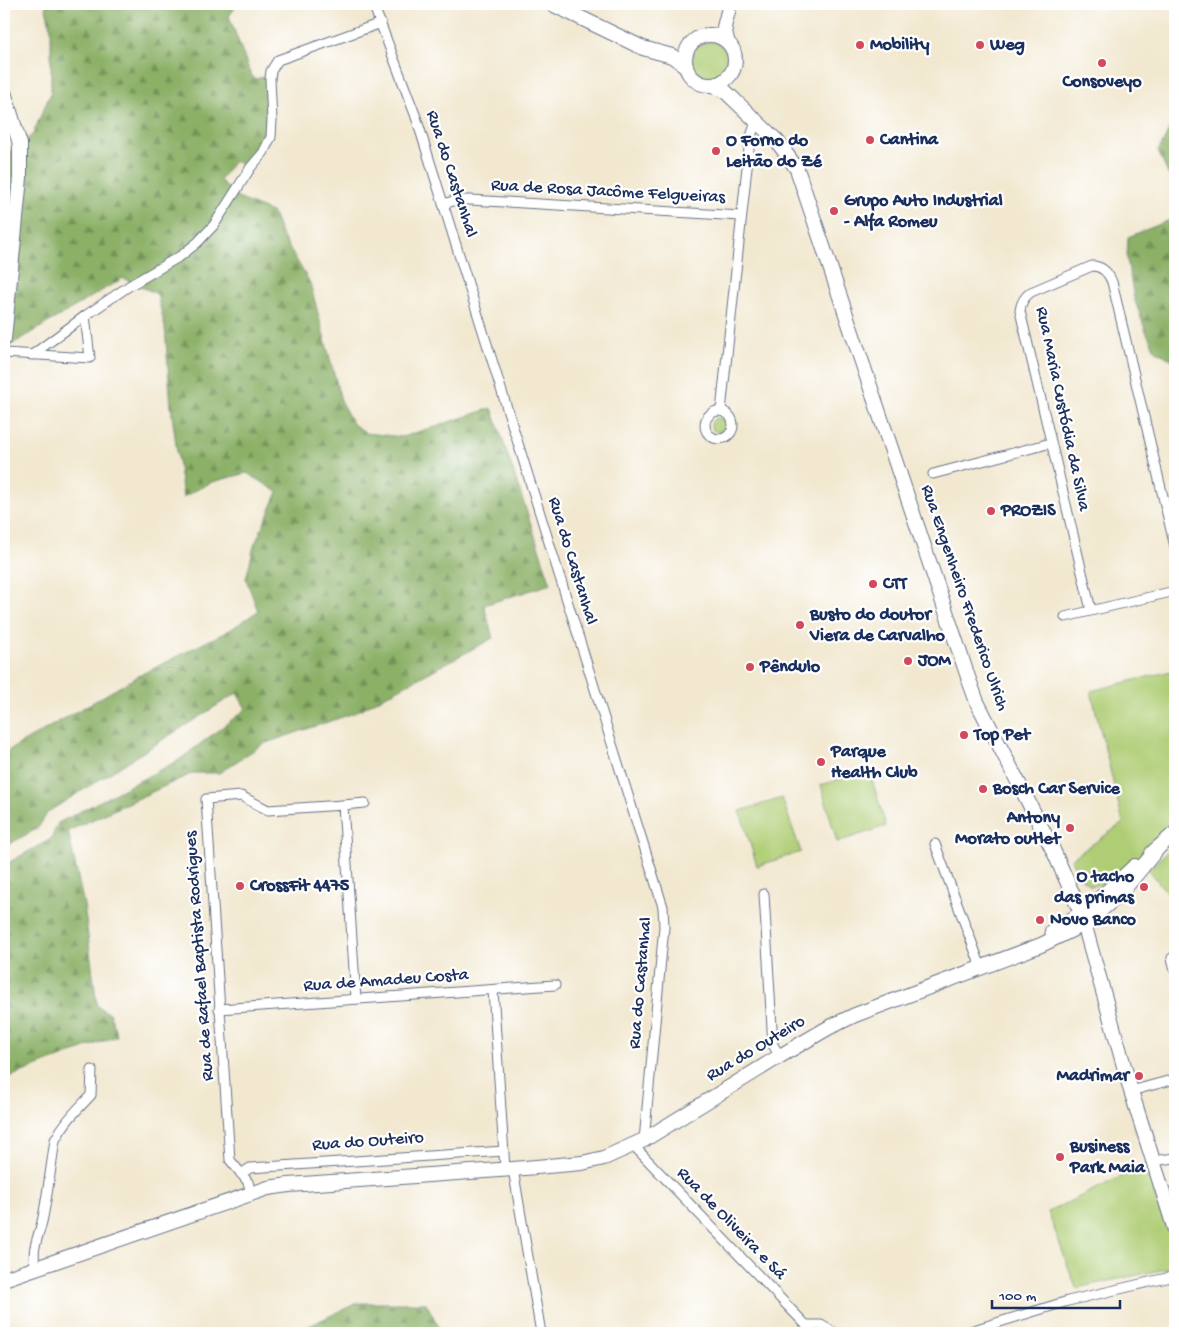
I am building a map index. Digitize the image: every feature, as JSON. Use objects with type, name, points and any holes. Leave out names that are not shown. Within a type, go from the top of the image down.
[{"type":"main road","points":[[552,4],[634,44],[676,58],[686,66]]},
{"type":"main road","points":[[706,34],[714,22],[721,4]]},
{"type":"main road","points":[[730,4],[724,27],[727,40],[735,53],[732,86],[738,105]]},
{"type":"main road","points":[[727,40],[721,36],[706,34],[699,37],[687,49],[685,57],[686,66],[694,80],[702,84],[714,84],[726,80],[734,68]]},
{"type":"main road","points":[[663,54],[672,54],[687,49]]},
{"type":"main road","name":"Rua Engenheiro Frederico Ulrich","points":[[714,84],[726,92],[777,141],[797,169],[972,688],[1054,852],[1083,919],[1131,1092],[1175,1230]]},
{"type":"main road","points":[[4,92],[20,144],[20,178],[4,339]]},
{"type":"main road","points":[[1083,919],[1087,910],[1102,894],[1175,833]]},
{"type":"main road","points":[[1083,919],[1120,894],[1158,848]]},
{"type":"main road","points":[[1072,892],[1102,894]]},
{"type":"main road","name":"Rua do Outeiro","points":[[4,1279],[268,1188],[582,1163],[597,1160],[638,1142],[828,1028],[855,1015],[1027,949],[1051,932],[1083,919]]},
{"type":"street","name":"Rua do Castanhal","points":[[373,4],[416,117],[663,907],[664,927],[638,1142]]},
{"type":"street","points":[[32,354],[148,274],[182,255],[214,225],[251,167],[263,153],[271,138],[270,79],[271,71],[278,60],[381,23]]},
{"type":"street","points":[[721,411],[750,139],[756,122]]},
{"type":"street","name":"Rua de Rosa Jacôme Felgueiras","points":[[443,204],[457,200],[470,200],[741,216]]},
{"type":"street","name":"Rua Maria Custódia da Silva","points":[[1091,610],[1020,311],[1021,303],[1031,292],[1092,266],[1102,268],[1112,282],[1175,547]]},
{"type":"street","points":[[4,353],[90,358],[85,316]]},
{"type":"street","points":[[933,474],[1051,443]]},
{"type":"street","points":[[1065,617],[1175,591]]},
{"type":"street","name":"Rua de Rafael Baptista Rodrigues","points":[[241,1174],[230,1160],[206,799],[241,796],[268,810],[343,805]]},
{"type":"street","points":[[356,999],[343,805],[365,803]]},
{"type":"street","points":[[935,844],[981,967]]},
{"type":"street","points":[[764,894],[773,1044],[780,1056]]},
{"type":"street","points":[[1174,957],[1175,970]]},
{"type":"street","name":"Rua de Amadeu Costa","points":[[219,1009],[555,985]]},
{"type":"street","points":[[493,990],[504,1151],[540,1333]]},
{"type":"street","points":[[36,1267],[34,1259],[35,1242],[43,1220],[55,1140],[70,1117],[91,1095],[92,1070]]},
{"type":"street","points":[[1131,1092],[1175,1079]]},
{"type":"street","name":"Rua de Oliveira e Sá","points":[[638,1142],[813,1333]]},
{"type":"street","name":"Rua do Outeiro","points":[[241,1174],[250,1168],[504,1151]]},
{"type":"street","points":[[1153,1161],[1175,1158]]},
{"type":"street","points":[[241,1174],[248,1182],[251,1193]]},
{"type":"street","points":[[964,1333],[1068,1301],[1175,1276]]},
{"type":"street","points":[[806,1326],[821,1325],[835,1333]]},
{"type":"green space","points":[[45,4],[238,4],[229,16],[254,79],[265,77],[268,104],[263,144],[246,166],[234,161],[220,180],[238,198],[272,212],[281,234],[310,283],[342,404],[353,424],[366,433],[402,437],[492,408],[551,584],[484,605],[493,638],[354,713],[263,744],[219,773],[193,773],[68,831],[84,905],[97,1006],[110,1014],[117,1036],[4,1079],[4,865],[51,839],[58,823],[179,760],[246,709],[237,693],[48,812],[38,828],[4,847],[4,753],[142,674],[230,630],[258,611],[246,579],[254,546],[278,492],[247,473],[212,482],[183,497],[171,407],[165,327],[157,294],[123,278],[9,346],[26,187],[24,142],[33,134],[51,92],[51,30]]},
{"type":"green space","points":[[710,42],[717,43],[723,47],[727,53],[727,67],[723,73],[717,77],[710,78],[703,77],[697,73],[693,67],[692,60],[693,53],[697,47],[703,43]]},
{"type":"green space","points":[[1175,105],[1175,179],[1169,176],[1158,151],[1169,129]]},
{"type":"green space","points":[[13,150],[18,155],[4,284],[4,153]]},
{"type":"green space","points":[[1175,218],[1175,362],[1155,350],[1145,329],[1134,298],[1127,259],[1128,237]]},
{"type":"green space","points":[[715,418],[721,418],[725,425],[721,432],[715,432],[711,428],[711,422]]},
{"type":"green space","points":[[1175,670],[1175,825],[1106,883],[1091,886],[1078,876],[1071,859],[1123,823],[1091,691]]},
{"type":"green space","points":[[869,770],[886,826],[837,842],[821,785]]},
{"type":"green space","points":[[782,798],[801,852],[757,866],[740,811]]},
{"type":"green space","points":[[1175,844],[1175,902],[1148,870]]},
{"type":"green space","points":[[1147,1164],[1175,1250],[1175,1267],[1076,1288],[1048,1212]]},
{"type":"green space","points":[[357,1303],[426,1303],[442,1333],[294,1333]]},
{"type":"place","name":"Mobility","points":[[860,45]]},
{"type":"place","name":"Weg","points":[[980,45]]},
{"type":"place","name":"Consoveyo","points":[[1102,63]]},
{"type":"place","name":"Cantina","points":[[870,140]]},
{"type":"place","name":"O Forno do Leitão do Zé","points":[[716,151]]},
{"type":"place","name":"Grupo Auto Industrial - Alfa Romeu","points":[[834,211]]},
{"type":"place","name":"PROZIS","points":[[991,511]]},
{"type":"place","name":"CTT","points":[[873,584]]},
{"type":"place","name":"Busto do doutor Viera de Carvalho","points":[[800,625]]},
{"type":"place","name":"JOM","points":[[908,661]]},
{"type":"place","name":"Pêndulo","points":[[750,667]]},
{"type":"place","name":"Top Pet","points":[[964,735]]},
{"type":"place","name":"Parque Health Club","points":[[821,762]]},
{"type":"place","name":"Bosch Car Service","points":[[983,789]]},
{"type":"place","name":"Antony Morato outlet","points":[[1070,828]]},
{"type":"place","name":"CrossFit 4475","points":[[240,886]]},
{"type":"place","name":"O tacho das primas","points":[[1144,887]]},
{"type":"place","name":"Novo Banco","points":[[1040,920]]},
{"type":"place","name":"Madrimar","points":[[1139,1076]]},
{"type":"place","name":"Business Park Maia","points":[[1060,1157]]}]
